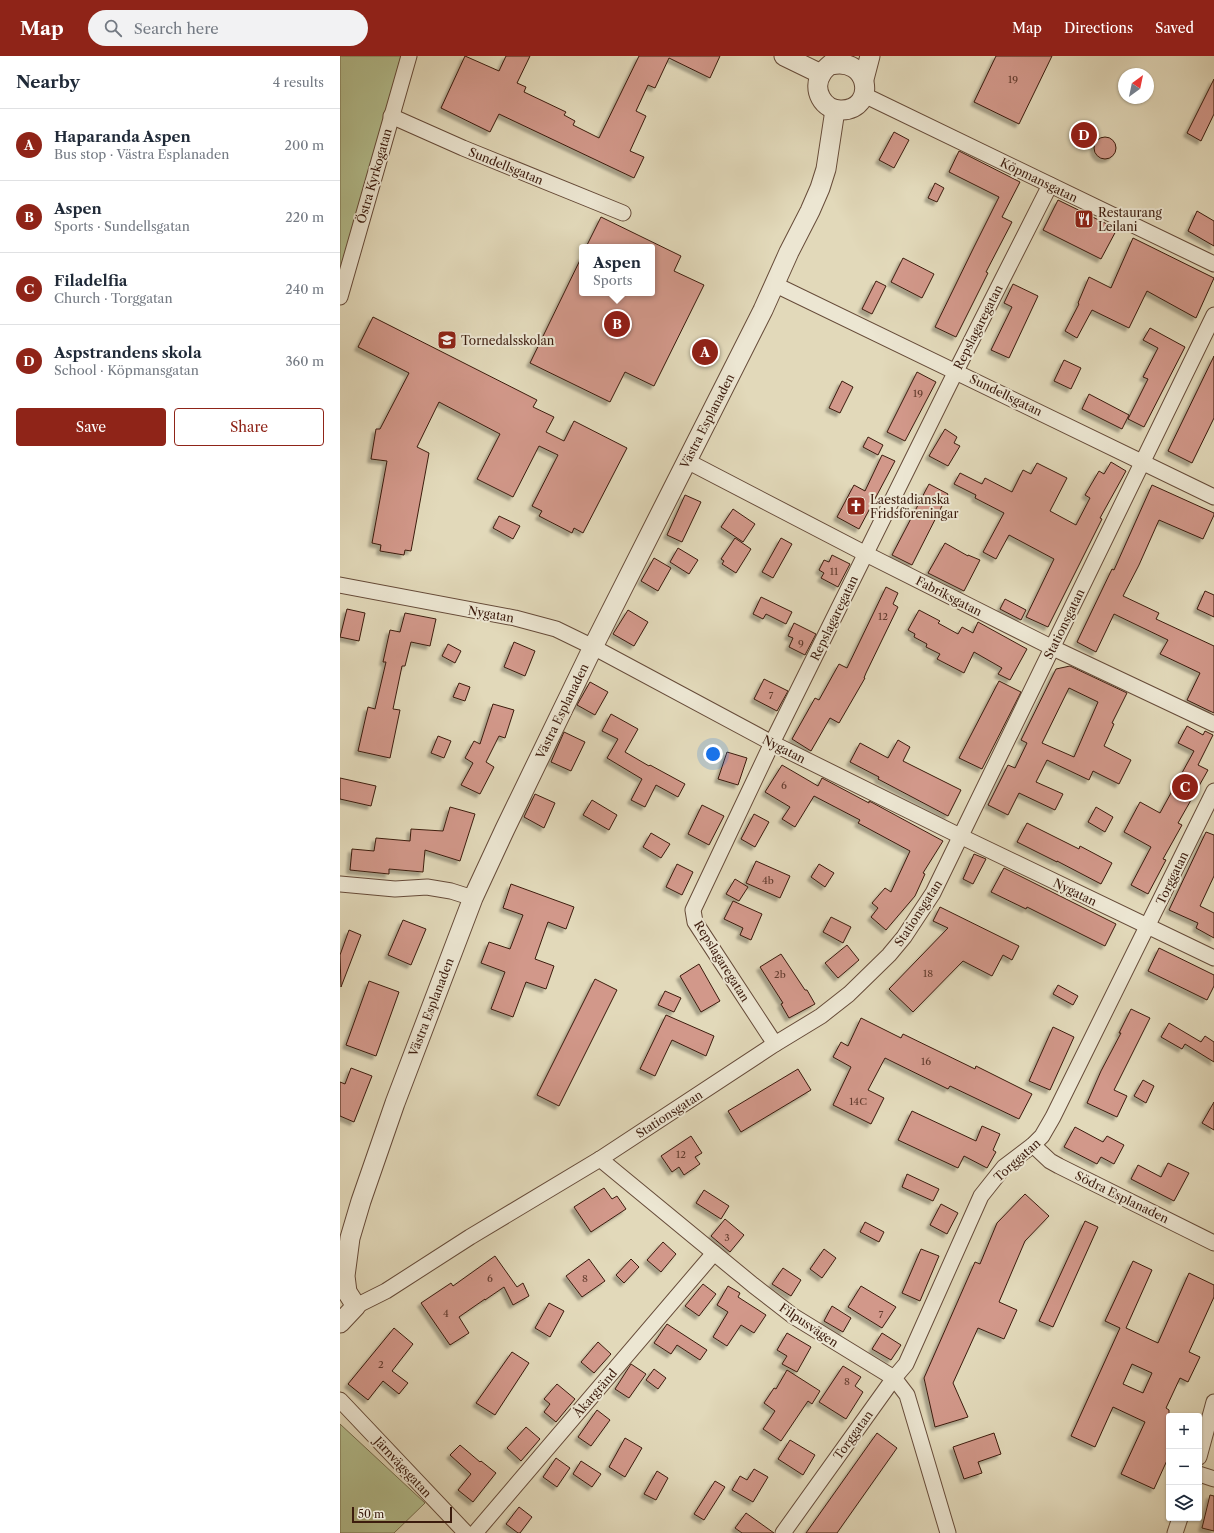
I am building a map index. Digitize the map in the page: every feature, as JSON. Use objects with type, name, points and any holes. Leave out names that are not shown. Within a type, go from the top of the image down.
[{"type":"street","name":"Östra Kyrkogatan","points":[[340,296],[409,56]]},
{"type":"street","points":[[784,56],[831,65],[844,63],[851,65],[861,73],[864,87]]},
{"type":"street","points":[[831,65],[818,80],[818,94],[826,105],[835,110],[845,110],[857,104],[864,87],[870,56]]},
{"type":"street","name":"Köpmansgatan","points":[[864,87],[1050,185],[1214,264]]},
{"type":"street","name":"Västra Esplanaden","points":[[356,1306],[347,1292],[345,1276],[350,1238],[361,1201],[395,1103],[473,898],[593,647],[776,284],[823,178],[835,110]]},
{"type":"street","name":"Sundellsgatan","points":[[391,116],[463,148],[623,213]]},
{"type":"street","name":"Repslagaregatan","points":[[775,1044],[695,922],[692,910],[772,743],[1050,185]]},
{"type":"street","name":"Sundellsgatan","points":[[776,284],[1214,497]]},
{"type":"street","name":"Stationsgatan","points":[[356,1306],[386,1291],[470,1237],[600,1160],[775,1044],[821,1016],[849,994],[904,937],[933,893],[962,837],[1214,315]]},
{"type":"street","name":"Fabriksgatan","points":[[687,461],[866,554],[1053,648],[1214,724]]},
{"type":"street","name":"Nygatan","points":[[340,585],[515,618],[556,629],[593,647],[772,743],[962,837],[1214,958]]},
{"type":"street","name":"Torggatan","points":[[784,1533],[894,1378],[906,1364],[981,1196],[998,1173],[1042,1136],[1053,1117],[1214,792]]},
{"type":"street","points":[[340,884],[395,889],[427,887],[451,891],[473,898]]},
{"type":"street","name":"Södra Esplanaden","points":[[1033,1145],[1050,1161],[1059,1166],[1214,1243]]},
{"type":"street","name":"Filpusvägen","points":[[600,1160],[793,1316],[894,1378],[907,1396],[948,1533]]},
{"type":"street","name":"Åkargränd","points":[[475,1533],[714,1253]]},
{"type":"street","points":[[340,1323],[356,1306]]},
{"type":"street","name":"Järnvägsgatan","points":[[340,1400],[466,1533]]},
{"type":"street","points":[[1201,1449],[1214,1402]]},
{"type":"street","points":[[1202,1475],[1214,1479]]},
{"type":"street","points":[[1175,1533],[1179,1521]]},
{"type":"green space","points":[[340,56],[401,56],[340,284]]},
{"type":"green space","points":[[340,1424],[425,1503],[394,1533],[340,1533]]},
{"type":"building","points":[[465,56],[499,71],[506,56],[530,56],[517,83],[526,87],[524,92],[566,112],[564,115],[575,121],[573,125],[599,138],[639,56],[720,56],[710,78],[669,58],[655,88],[648,85],[636,111],[646,116],[630,151],[644,157],[634,178],[499,114],[490,132],[441,108]]},
{"type":"building","points":[[996,56],[1052,56],[1019,124],[974,102]]},
{"type":"building","points":[[1214,79],[1214,114],[1201,141],[1187,133]]},
{"type":"building","points":[[894,132],[909,140],[894,168],[879,160]]},
{"type":"building","points":[[1105,137],[1109,138],[1115,144],[1115,152],[1109,158],[1105,159],[1101,158],[1095,152],[1094,148],[1095,144],[1101,138]]},
{"type":"building","points":[[959,151],[1020,182],[1002,217],[1012,222],[986,272],[988,273],[956,337],[935,327],[999,197],[949,172]]},
{"type":"building","points":[[935,183],[944,188],[937,202],[928,198]]},
{"type":"building","points":[[1058,200],[1117,229],[1101,259],[1043,230]]},
{"type":"building","points":[[1197,211],[1214,221],[1214,246],[1188,231]]},
{"type":"building","points":[[601,217],[681,256],[674,271],[704,285],[654,386],[625,372],[610,402],[530,363],[579,262],[579,296],[655,296],[655,244],[588,244]]},
{"type":"building","points":[[1133,238],[1214,278],[1196,318],[1147,291],[1129,328],[1092,310],[1077,338],[1065,331],[1079,304],[1078,303],[1089,277],[1111,288]]},
{"type":"building","points":[[903,258],[934,274],[922,298],[891,282]]},
{"type":"building","points":[[876,281],[886,286],[872,314],[862,309]]},
{"type":"building","points":[[1013,284],[1038,296],[1009,358],[991,350],[1012,307],[1004,303]]},
{"type":"building","points":[[373,317],[537,400],[533,407],[554,417],[546,432],[564,441],[574,421],[627,448],[583,533],[574,528],[572,533],[539,516],[542,511],[532,506],[558,455],[539,446],[513,497],[477,479],[500,434],[439,402],[417,447],[429,453],[411,551],[405,550],[404,555],[380,551],[381,545],[372,543],[387,461],[371,459],[376,429],[380,429],[409,373],[358,347]]},
{"type":"building","points":[[1150,328],[1185,347],[1144,427],[1128,419],[1148,379],[1143,377],[1158,348],[1143,340]]},
{"type":"building","points":[[1214,356],[1214,418],[1192,463],[1168,451]]},
{"type":"building","points":[[1064,360],[1081,368],[1071,389],[1054,381]]},
{"type":"building","points":[[917,372],[936,382],[905,441],[887,432]]},
{"type":"building","points":[[842,381],[853,387],[840,413],[829,408]]},
{"type":"building","points":[[1089,394],[1129,415],[1122,429],[1082,409]]},
{"type":"building","points":[[945,429],[957,437],[954,443],[960,446],[948,466],[929,456]]},
{"type":"building","points":[[868,437],[883,445],[878,455],[863,447]]},
{"type":"building","points":[[882,455],[895,461],[859,529],[837,517],[854,485],[865,491]]},
{"type":"building","points":[[1111,462],[1126,471],[1100,518],[1102,519],[1048,627],[1026,617],[1054,559],[1009,535],[996,559],[983,552],[1004,513],[975,498],[976,495],[954,484],[960,473],[982,484],[985,478],[1012,492],[1023,470],[1031,474],[1037,463],[1067,478],[1050,511],[1076,525],[1090,498],[1085,495],[1099,471],[1104,474]]},
{"type":"building","points":[[929,484],[948,494],[912,565],[892,555]]},
{"type":"building","points":[[1152,485],[1214,513],[1214,515],[1203,539],[1159,520],[1123,596],[1159,613],[1156,619],[1214,646],[1214,713],[1187,700],[1200,673],[1160,654],[1168,640],[1114,614],[1096,652],[1077,642],[1112,569],[1114,570]]},
{"type":"building","points":[[685,495],[701,502],[682,542],[667,535]]},
{"type":"building","points":[[733,509],[755,524],[743,542],[721,527]]},
{"type":"building","points":[[499,516],[520,526],[513,539],[493,528]]},
{"type":"building","points":[[735,538],[751,549],[736,573],[722,564],[724,561],[721,559]]},
{"type":"building","points":[[781,538],[792,544],[773,578],[762,572]]},
{"type":"building","points":[[945,543],[968,556],[980,560],[964,591],[928,573]]},
{"type":"building","points":[[678,548],[698,560],[689,574],[670,562]]},
{"type":"building","points":[[832,555],[850,564],[838,587],[821,578],[824,573],[819,570],[824,560],[829,562]]},
{"type":"building","points":[[654,558],[671,568],[658,591],[641,581]]},
{"type":"building","points":[[886,587],[898,593],[893,604],[898,607],[866,673],[865,678],[839,723],[830,718],[811,751],[792,739],[815,698],[819,700],[839,664],[847,668]]},
{"type":"building","points":[[1205,591],[1214,595],[1214,617],[1197,609]]},
{"type":"building","points":[[761,597],[792,612],[786,624],[766,614],[763,619],[753,614]]},
{"type":"building","points":[[1005,599],[1026,610],[1021,620],[1000,609]]},
{"type":"building","points":[[347,609],[365,613],[359,641],[340,637]]},
{"type":"building","points":[[628,610],[648,622],[634,646],[613,634]]},
{"type":"building","points":[[919,610],[940,621],[938,623],[958,634],[962,627],[973,633],[978,622],[1027,649],[1010,680],[998,674],[1002,668],[974,652],[964,673],[937,659],[940,654],[926,647],[927,644],[914,637],[915,634],[908,630]]},
{"type":"building","points":[[405,613],[436,619],[430,646],[411,642],[405,666],[402,666],[393,709],[400,710],[390,758],[358,751],[368,707],[375,709],[386,662],[383,662],[390,630],[400,632]]},
{"type":"building","points":[[794,623],[816,634],[805,655],[789,647],[793,638],[788,636]]},
{"type":"building","points":[[514,642],[535,651],[525,676],[504,667]]},
{"type":"building","points":[[448,644],[461,651],[455,663],[442,656]]},
{"type":"building","points":[[1070,666],[1127,693],[1112,723],[1114,724],[1104,746],[1131,760],[1119,784],[1093,771],[1089,780],[1047,760],[1036,782],[1063,794],[1055,810],[1019,793],[1008,815],[988,805],[1008,765],[1015,768],[1027,743],[1021,740],[1056,669]],"holes":[[[1069,688],[1098,702],[1074,757],[1042,743]]]},
{"type":"building","points":[[764,679],[788,691],[777,711],[754,699]]},
{"type":"building","points":[[999,681],[1021,692],[982,769],[959,758]]},
{"type":"building","points":[[590,682],[608,692],[595,715],[577,705]]},
{"type":"building","points":[[459,683],[470,687],[465,701],[453,697]]},
{"type":"building","points":[[493,704],[514,710],[505,738],[499,736],[486,762],[494,767],[480,794],[461,785],[473,763],[465,758],[474,741],[480,744]]},
{"type":"building","points":[[611,714],[638,729],[625,752],[685,784],[678,797],[656,785],[645,807],[631,800],[642,779],[607,758],[618,739],[602,731]]},
{"type":"building","points":[[1187,726],[1203,735],[1205,731],[1213,735],[1198,765],[1208,770],[1178,823],[1182,825],[1163,859],[1166,860],[1148,894],[1131,885],[1151,847],[1124,832],[1140,802],[1160,813],[1194,751],[1178,743]]},
{"type":"building","points":[[564,732],[585,742],[571,771],[551,762]]},
{"type":"building","points":[[438,736],[451,741],[444,758],[431,753]]},
{"type":"building","points":[[898,740],[910,747],[903,761],[961,790],[948,816],[878,779],[879,777],[850,762],[860,743],[888,758]]},
{"type":"building","points":[[727,752],[747,758],[738,785],[718,779]]},
{"type":"building","points":[[782,765],[818,786],[822,778],[869,803],[869,801],[873,803],[943,841],[923,873],[925,874],[915,896],[886,930],[871,917],[878,908],[872,903],[885,888],[891,892],[910,851],[858,823],[860,820],[814,796],[795,827],[782,819],[790,807],[765,792]]},
{"type":"building","points":[[340,778],[376,786],[371,806],[340,799]]},
{"type":"building","points":[[535,794],[555,803],[544,828],[524,817]]},
{"type":"building","points":[[592,800],[617,815],[609,830],[583,815]]},
{"type":"building","points":[[702,805],[724,816],[709,845],[688,834]]},
{"type":"building","points":[[450,807],[475,814],[460,861],[425,850],[423,872],[389,869],[389,874],[350,870],[352,849],[374,851],[376,838],[410,841],[411,829],[443,831]]},
{"type":"building","points":[[1096,807],[1113,817],[1105,832],[1088,822]]},
{"type":"building","points":[[754,814],[769,822],[755,847],[741,839]]},
{"type":"building","points":[[1027,823],[1079,849],[1080,846],[1112,863],[1101,884],[1017,842]]},
{"type":"building","points":[[1206,832],[1214,835],[1214,876],[1200,906],[1214,913],[1214,938],[1196,928],[1198,923],[1169,910]]},
{"type":"building","points":[[651,833],[670,844],[661,858],[643,847]]},
{"type":"building","points":[[974,854],[986,859],[973,884],[963,879]]},
{"type":"building","points":[[756,861],[790,876],[780,898],[746,883]]},
{"type":"building","points":[[677,864],[693,872],[682,895],[666,887]]},
{"type":"building","points":[[819,864],[834,873],[825,887],[811,877]]},
{"type":"building","points":[[1004,868],[1116,924],[1105,946],[1027,907],[1026,909],[991,892]]},
{"type":"building","points":[[735,879],[748,887],[739,901],[726,894]]},
{"type":"building","points":[[511,884],[574,907],[566,929],[548,922],[535,959],[554,966],[546,989],[526,982],[513,1017],[491,1009],[505,972],[481,963],[489,942],[510,949],[523,915],[503,908]]},
{"type":"building","points":[[733,901],[762,914],[751,940],[740,935],[743,928],[724,919]]},
{"type":"building","points":[[940,907],[1019,946],[1012,960],[1003,955],[992,976],[963,961],[913,1012],[889,989],[948,928],[933,921]]},
{"type":"building","points":[[831,917],[851,927],[843,943],[823,932]]},
{"type":"building","points":[[403,920],[426,929],[411,965],[388,955]]},
{"type":"building","points":[[349,930],[361,935],[341,987],[340,955]]},
{"type":"building","points":[[847,945],[859,960],[838,978],[825,963]]},
{"type":"building","points":[[1159,948],[1214,975],[1214,986],[1207,1000],[1148,971]]},
{"type":"building","points":[[781,954],[805,990],[807,990],[815,1004],[789,1018],[781,1004],[783,1003],[760,967]]},
{"type":"building","points":[[699,964],[720,1001],[701,1012],[680,976]]},
{"type":"building","points":[[595,979],[617,990],[559,1106],[537,1095]]},
{"type":"building","points":[[369,981],[399,992],[376,1056],[346,1045]]},
{"type":"building","points":[[1058,985],[1078,996],[1073,1005],[1053,994]]},
{"type":"building","points":[[665,991],[681,998],[674,1012],[658,1005]]},
{"type":"building","points":[[1131,1009],[1150,1018],[1114,1090],[1127,1096],[1117,1117],[1087,1103]]},
{"type":"building","points":[[666,1015],[714,1036],[706,1056],[672,1040],[655,1076],[640,1069]]},
{"type":"building","points":[[861,1018],[901,1038],[903,1034],[975,1069],[976,1066],[1032,1094],[1019,1119],[950,1086],[948,1089],[885,1058],[868,1090],[884,1098],[871,1124],[833,1105],[851,1067],[833,1057],[841,1042],[848,1046]]},
{"type":"building","points":[[1169,1023],[1201,1042],[1205,1036],[1214,1042],[1214,1062],[1185,1044],[1182,1049],[1161,1037]]},
{"type":"building","points":[[1053,1027],[1074,1037],[1050,1090],[1029,1081]]},
{"type":"building","points":[[351,1068],[372,1076],[354,1122],[340,1116],[340,1082],[345,1084]]},
{"type":"building","points":[[798,1069],[811,1090],[741,1132],[728,1111]]},
{"type":"building","points":[[1143,1080],[1154,1086],[1146,1103],[1134,1096]]},
{"type":"building","points":[[1214,1102],[1214,1130],[1202,1123]]},
{"type":"building","points":[[912,1111],[976,1141],[982,1126],[1000,1134],[993,1150],[996,1152],[987,1168],[964,1156],[958,1168],[898,1140]]},
{"type":"building","points":[[1075,1127],[1103,1142],[1107,1136],[1124,1145],[1114,1164],[1101,1157],[1097,1164],[1064,1147]]},
{"type":"building","points":[[691,1136],[702,1153],[695,1157],[700,1164],[684,1175],[679,1167],[672,1172],[661,1156]]},
{"type":"building","points":[[1168,1163],[1189,1173],[1174,1201],[1131,1179],[1138,1165],[1161,1177]]},
{"type":"building","points":[[907,1174],[939,1189],[933,1201],[902,1187]]},
{"type":"building","points":[[604,1188],[612,1199],[617,1196],[626,1209],[591,1232],[574,1207]]},
{"type":"building","points":[[704,1190],[729,1206],[721,1219],[696,1203]]},
{"type":"building","points":[[1025,1194],[1049,1216],[1025,1241],[999,1302],[1017,1310],[1004,1339],[978,1328],[953,1383],[968,1417],[935,1427],[924,1378],[975,1262],[980,1264],[997,1223]]},
{"type":"building","points":[[941,1204],[958,1213],[947,1234],[930,1225]]},
{"type":"building","points":[[725,1219],[744,1235],[730,1252],[711,1236]]},
{"type":"building","points":[[1085,1221],[1098,1227],[1053,1327],[1039,1321]]},
{"type":"building","points":[[865,1222],[884,1232],[879,1242],[860,1232]]},
{"type":"building","points":[[663,1242],[676,1254],[661,1272],[647,1260]]},
{"type":"building","points":[[824,1249],[836,1258],[822,1278],[810,1269]]},
{"type":"building","points":[[921,1249],[939,1256],[920,1301],[902,1293]]},
{"type":"building","points":[[495,1256],[517,1287],[523,1283],[529,1296],[513,1305],[504,1287],[459,1317],[469,1333],[450,1345],[421,1303],[451,1283],[453,1286]]},
{"type":"building","points":[[589,1259],[605,1281],[582,1297],[566,1276]]},
{"type":"building","points":[[631,1259],[639,1267],[624,1283],[616,1275]]},
{"type":"building","points":[[1133,1261],[1152,1270],[1126,1328],[1158,1343],[1189,1273],[1214,1285],[1214,1297],[1189,1352],[1200,1357],[1188,1382],[1180,1378],[1166,1408],[1169,1410],[1169,1413],[1166,1413],[1166,1463],[1154,1489],[1121,1474],[1145,1422],[1113,1407],[1095,1447],[1071,1436],[1120,1328],[1105,1321]],"holes":[[[1132,1364],[1152,1373],[1143,1393],[1123,1384]]]},
{"type":"building","points":[[783,1268],[801,1280],[791,1296],[772,1284]]},
{"type":"building","points":[[703,1284],[716,1294],[699,1316],[685,1306]]},
{"type":"building","points":[[728,1286],[740,1293],[738,1297],[766,1315],[754,1333],[741,1325],[727,1346],[713,1337],[728,1312],[717,1305]]},
{"type":"building","points":[[861,1286],[896,1307],[882,1328],[848,1307]]},
{"type":"building","points":[[549,1303],[564,1311],[550,1337],[535,1328]]},
{"type":"building","points":[[832,1306],[851,1318],[843,1332],[824,1321]]},
{"type":"building","points":[[667,1324],[707,1350],[700,1360],[677,1345],[671,1354],[654,1343]]},
{"type":"building","points":[[394,1328],[413,1344],[392,1371],[408,1383],[399,1394],[383,1381],[368,1400],[348,1384]]},
{"type":"building","points":[[787,1333],[811,1347],[797,1372],[782,1364],[787,1356],[777,1350]]},
{"type":"building","points":[[882,1333],[901,1345],[891,1360],[872,1349]]},
{"type":"building","points":[[598,1342],[611,1354],[594,1373],[581,1362]]},
{"type":"building","points":[[512,1352],[529,1363],[495,1415],[476,1403]]},
{"type":"building","points":[[631,1364],[646,1374],[629,1398],[615,1389]]},
{"type":"building","points":[[843,1366],[861,1377],[855,1386],[863,1392],[846,1419],[819,1402]]},
{"type":"building","points":[[654,1369],[666,1378],[658,1389],[646,1380]]},
{"type":"building","points":[[787,1370],[820,1391],[812,1404],[808,1401],[781,1441],[763,1429],[775,1411],[764,1403],[774,1388],[776,1389]]},
{"type":"building","points":[[557,1384],[575,1399],[556,1422],[544,1412],[550,1404],[544,1399]]},
{"type":"building","points":[[597,1410],[610,1420],[591,1446],[578,1437]]},
{"type":"building","points":[[526,1427],[540,1439],[521,1461],[507,1448]]},
{"type":"building","points":[[877,1433],[897,1448],[837,1533],[806,1533]]},
{"type":"building","points":[[994,1433],[1001,1454],[978,1462],[982,1473],[964,1479],[953,1447]]},
{"type":"building","points":[[625,1438],[642,1448],[625,1477],[609,1467]]},
{"type":"building","points":[[790,1440],[815,1455],[803,1475],[778,1459]]},
{"type":"building","points":[[460,1445],[496,1473],[473,1502],[458,1490],[471,1474],[450,1455]]},
{"type":"building","points":[[556,1458],[570,1468],[557,1487],[543,1477]]},
{"type":"building","points":[[581,1461],[601,1474],[592,1487],[573,1474]]},
{"type":"building","points":[[754,1469],[768,1477],[753,1502],[732,1490],[740,1476],[747,1480]]},
{"type":"building","points":[[657,1471],[668,1478],[656,1500],[644,1494]]},
{"type":"building","points":[[715,1481],[725,1487],[704,1520],[694,1514]]},
{"type":"building","points":[[1210,1495],[1214,1496],[1214,1531],[1202,1528]]},
{"type":"building","points":[[519,1507],[532,1517],[520,1533],[518,1533],[506,1524]]},
{"type":"building","points":[[746,1513],[774,1533],[742,1533],[735,1528]]},
{"type":"place","name":"Aspstrandens skola","points":[[1084,135]]},
{"type":"place","name":"Restaurang Leilani","points":[[1084,219]]},
{"type":"place","name":"Aspen","points":[[617,324]]},
{"type":"place","name":"Tornedalsskolan","points":[[447,340]]},
{"type":"place","name":"Haparanda Aspen","points":[[705,352]]},
{"type":"place","name":"Laestadianska Fridsföreningar","points":[[856,506]]},
{"type":"place","name":"Filadelfia","points":[[1185,787]]}]
